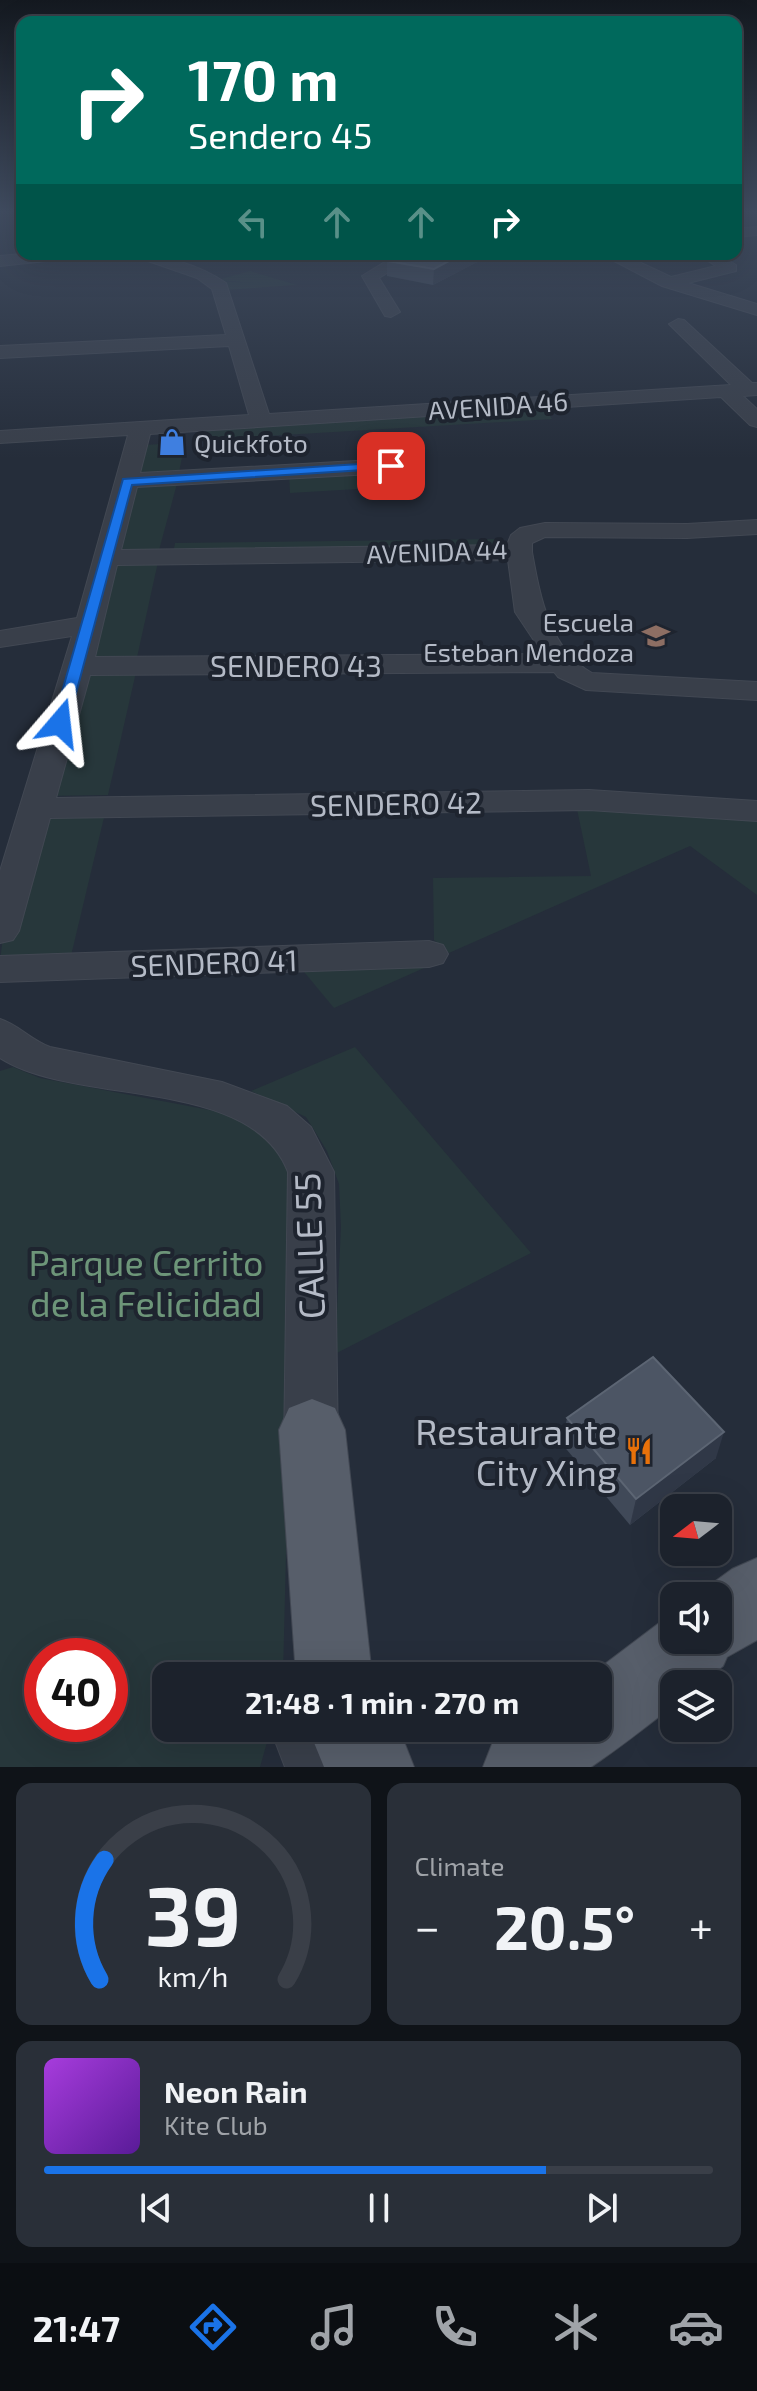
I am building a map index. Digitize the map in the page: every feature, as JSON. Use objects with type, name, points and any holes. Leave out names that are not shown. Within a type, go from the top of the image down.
[{"type":"main road","points":[[312,1430],[333,1662]]},
{"type":"main road","points":[[732,1613],[757,1594]]},
{"type":"main road","points":[[612,1706],[679,1654]]},
{"type":"main road","points":[[354,1742],[375,1767]]},
{"type":"main road","points":[[522,1767],[561,1742]]},
{"type":"main road","points":[[534,1767],[566,1742]]},
{"type":"street","points":[[222,294],[261,420]]},
{"type":"street","points":[[381,294],[391,312]]},
{"type":"street","points":[[708,294],[757,310]]},
{"type":"street","points":[[678,324],[753,389]]},
{"type":"street","points":[[0,352],[236,340]]},
{"type":"street","name":"AVENIDA 46","points":[[0,437],[753,389]]},
{"type":"street","points":[[726,391],[757,421]]},
{"type":"street","points":[[0,931],[78,666],[141,428]]},
{"type":"street","points":[[127,481],[391,466]]},
{"type":"street","name":"AVENIDA 44","points":[[106,558],[519,552],[520,540],[529,533],[545,530],[687,531],[757,527]]},
{"type":"street","points":[[519,552],[529,612],[568,671],[586,681],[757,691]]},
{"type":"street","points":[[0,639],[87,625]]},
{"type":"street","name":"SENDERO 43","points":[[78,666],[562,663]]},
{"type":"street","name":"SENDERO 42","points":[[35,808],[589,800],[757,811]]},
{"type":"street","name":"SENDERO 41","points":[[0,969],[429,954]]},
{"type":"street","name":"CALLE 55","points":[[0,1034],[20,1053],[253,1108],[287,1129],[301,1149],[311,1172],[312,1430],[302,1662]]},
{"type":"street","points":[[291,1767],[297,1742]]},
{"type":"street","points":[[307,1742],[317,1767]]},
{"type":"green space","points":[[544,406],[552,419],[200,440],[199,428]]},
{"type":"green space","points":[[185,443],[178,477],[132,479],[141,445]]},
{"type":"green space","points":[[386,467],[392,487],[290,493],[289,473]]},
{"type":"green space","points":[[178,480],[158,554],[112,555],[131,484]]},
{"type":"green space","points":[[499,539],[502,550],[173,554],[175,543]]},
{"type":"green space","points":[[158,562],[136,662],[87,663],[111,563]]},
{"type":"green space","points":[[137,668],[108,795],[48,796],[87,669]]},
{"type":"green space","points":[[574,795],[757,807],[757,895],[690,846],[449,953],[434,940],[433,878],[591,876]]},
{"type":"green space","points":[[107,805],[70,960],[0,961],[3,936],[44,806]]},
{"type":"green space","points":[[442,960],[334,1008],[295,961]]},
{"type":"green space","points":[[355,1047],[531,1253],[335,1354],[341,1227],[339,1184],[327,1151],[306,1117],[251,1091]]},
{"type":"green space","name":"Parque Cerrito de la Felicidad","points":[[13,1067],[40,1078],[236,1115],[279,1144],[295,1188],[283,1662],[152,1662],[152,1742],[267,1742],[260,1767],[0,1767],[0,1071]]},
{"type":"building","name":"Restaurante City Xing","points":[[653,1357],[724,1432],[636,1499],[567,1418]]},
{"type":"place","name":"Quickfoto","points":[[172,442]]},
{"type":"place","name":"Escuela Esteban Mendoza","points":[[656,636]]},
{"type":"place","name":"Restaurante City Xing","points":[[639,1451]]},
{"type":"route","points":[[60,723],[127,481],[391,466]]}]
